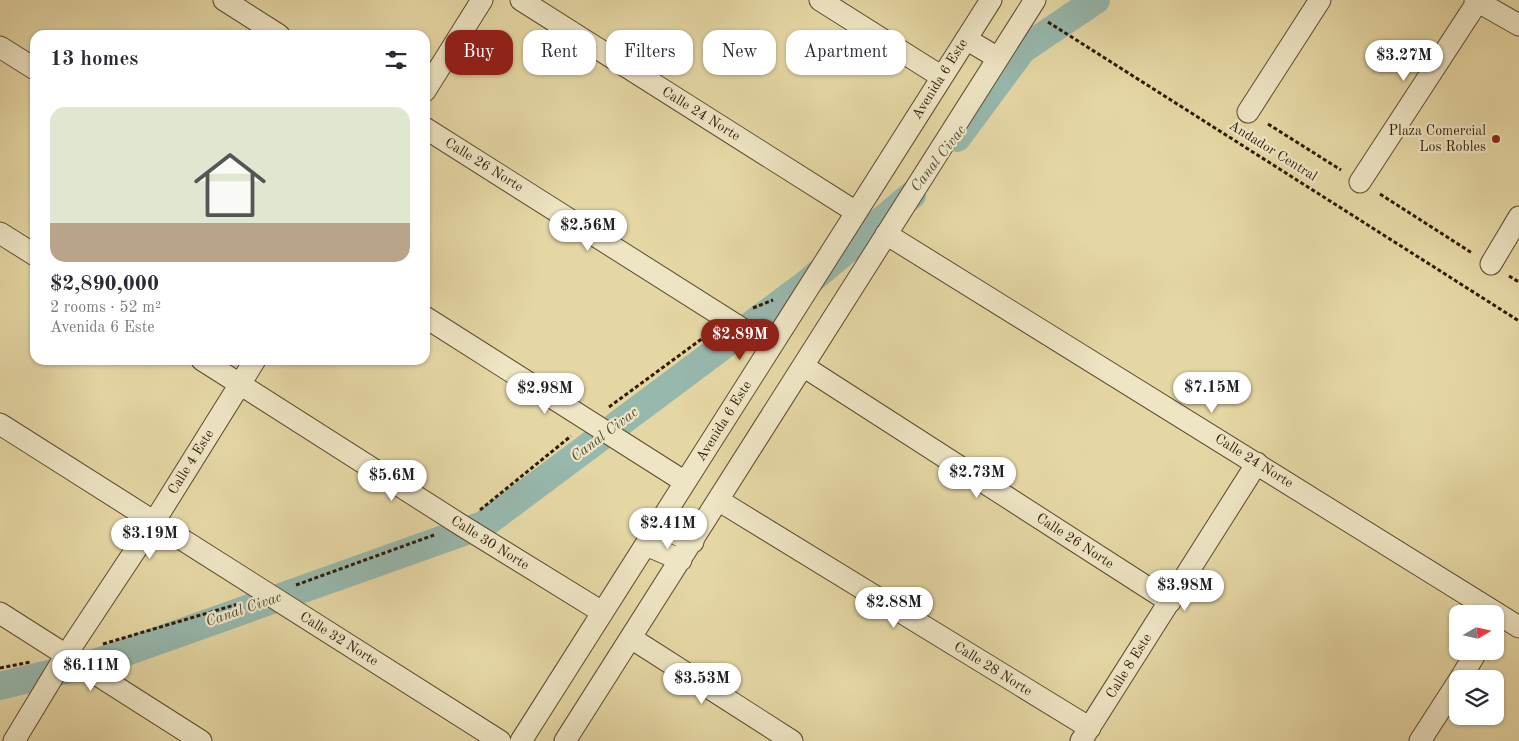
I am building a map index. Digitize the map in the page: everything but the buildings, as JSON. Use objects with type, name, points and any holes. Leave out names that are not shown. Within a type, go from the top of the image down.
[{"type":"street","points":[[224,0],[271,30]]},
{"type":"street","points":[[430,83],[482,0]]},
{"type":"street","name":"Calle 24 Norte","points":[[521,0],[856,212]]},
{"type":"street","points":[[820,0],[942,77]]},
{"type":"street","name":"Avenida 6 Este","points":[[520,741],[991,0]]},
{"type":"street","points":[[1248,112],[1320,0]]},
{"type":"street","points":[[1360,182],[1476,1],[1519,25]]},
{"type":"street","points":[[565,741],[1032,5]]},
{"type":"street","points":[[966,38],[998,58]]},
{"type":"street","points":[[0,47],[30,66]]},
{"type":"street","name":"Calle 26 Norte","points":[[430,131],[771,347]]},
{"type":"street","points":[[1491,264],[1519,217]]},
{"type":"street","points":[[0,233],[30,252]]},
{"type":"street","name":"Calle 24 Norte","points":[[886,234],[1257,463],[1476,605]]},
{"type":"street","points":[[430,320],[685,482]]},
{"type":"street","name":"Calle 30 Norte","points":[[210,365],[602,612]]},
{"type":"street","name":"Calle 4 Este","points":[[14,741],[66,655],[154,522],[253,365]]},
{"type":"street","name":"Calle 26 Norte","points":[[803,366],[1170,602]]},
{"type":"street","name":"Calle 32 Norte","points":[[0,424],[500,741]]},
{"type":"street","name":"Calle 8 Este","points":[[1085,734],[1257,463]]},
{"type":"street","name":"Calle 28 Norte","points":[[718,500],[1085,734]]},
{"type":"street","points":[[658,526],[693,542]]},
{"type":"street","points":[[646,545],[681,560]]},
{"type":"street","points":[[0,613],[201,741]]},
{"type":"street","name":"Calle 24 Norte","points":[[1504,621],[1519,627]]},
{"type":"street","points":[[631,638],[792,741]]},
{"type":"street","points":[[1420,741],[1449,696]]},
{"type":"path","name":"Andador Central","points":[[1032,5],[1519,321]]},
{"type":"path","name":"Andador Central","points":[[1248,112],[1519,282]]},
{"type":"waterway","name":"Canal Civac","points":[[957,138],[1022,50],[1096,0]]},
{"type":"waterway","name":"Canal Civac","points":[[0,686],[98,662],[483,525],[806,284],[912,195]]},
{"type":"place","name":"Plaza Comercial Los Robles","points":[[1496,139]]}]
